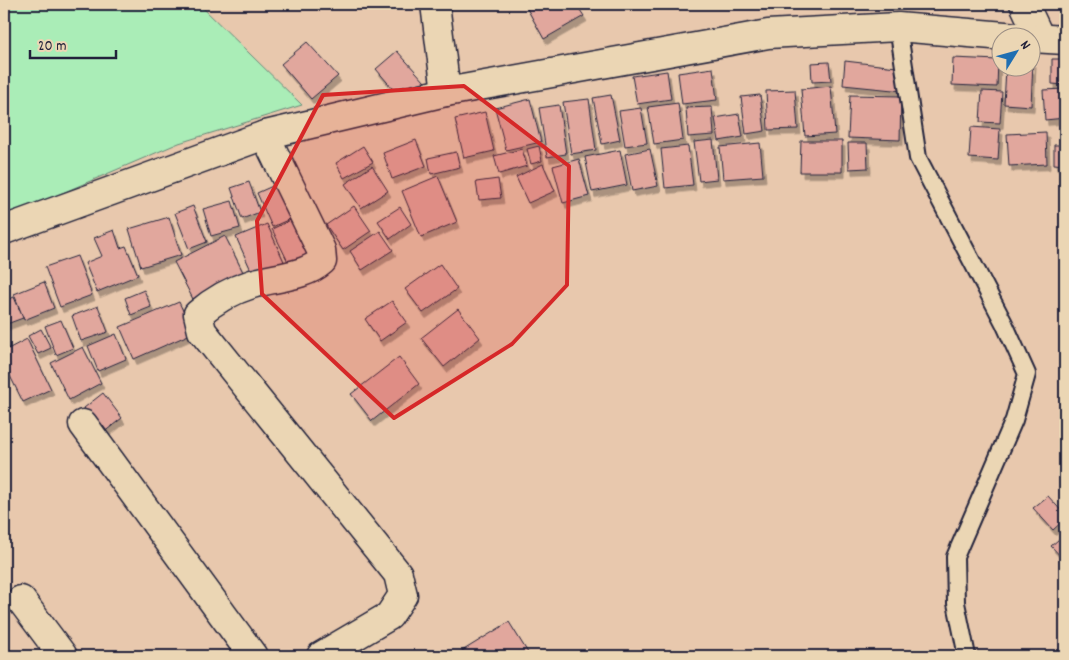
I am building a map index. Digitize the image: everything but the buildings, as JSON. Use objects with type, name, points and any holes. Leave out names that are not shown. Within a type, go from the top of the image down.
[{"type":"street","points":[[435,4],[446,92]]},
{"type":"street","points":[[1024,4],[1037,28]]},
{"type":"street","points":[[4,230],[265,135],[446,92],[768,34],[898,27],[992,34]]},
{"type":"street","points":[[265,135],[321,250],[322,261],[314,268],[251,284],[210,303],[198,314],[202,331],[398,574],[403,595],[389,616],[321,656]]},
{"type":"street","points":[[83,424],[253,656]]},
{"type":"street","points":[[21,600],[63,656]]},
{"type":"lane","points":[[898,27],[918,158],[1004,324],[1027,374],[1014,420],[955,557],[956,603],[967,656]]},
{"type":"highlighted area","points":[[464,86],[569,166],[567,285],[512,344],[394,418],[262,294],[257,221],[323,95]]},
{"type":"green space","points":[[4,4],[199,4],[302,105],[179,143],[4,218]]}]
